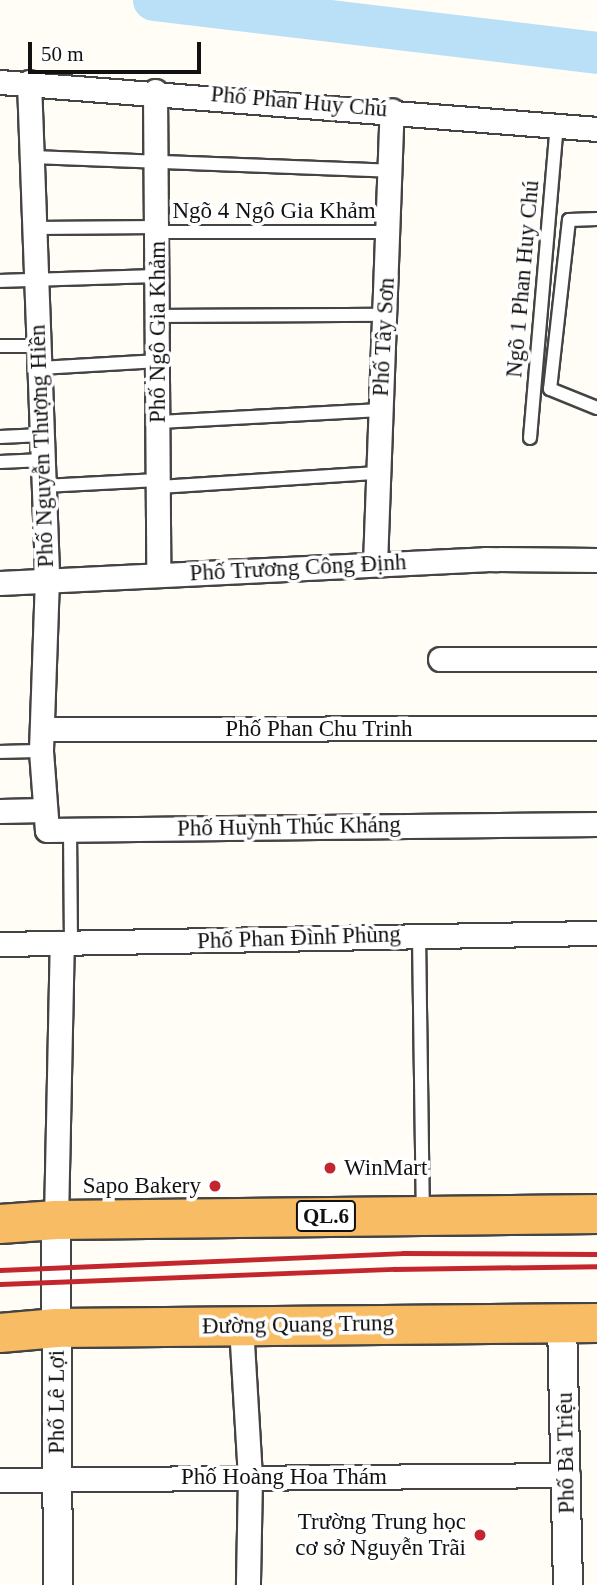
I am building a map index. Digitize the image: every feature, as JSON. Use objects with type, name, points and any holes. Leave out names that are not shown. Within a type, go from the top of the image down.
[{"type":"highway","name":"QL.6","points":[[0,1224],[56,1220],[597,1214]]},
{"type":"highway","name":"Đường Quang Trung","points":[[0,1333],[57,1328],[580,1322]]},
{"type":"street","name":"Phố Phan Huy Chú","points":[[0,82],[155,91],[597,129]]},
{"type":"street","name":"Phố Nguyễn Thượng Hiền","points":[[29,82],[47,578],[41,740],[45,810]]},
{"type":"street","name":"Phố Ngô Gia Khảm","points":[[155,91],[159,316],[158,574]]},
{"type":"street","name":"Phố Tây Sơn","points":[[375,564],[390,232],[392,110]]},
{"type":"street","name":"Phố Trương Công Định","points":[[0,583],[47,578],[375,564],[597,560]]},
{"type":"street","points":[[440,659],[597,659]]},
{"type":"street","name":"Phố Phan Chu Trinh","points":[[41,740],[597,728]]},
{"type":"street","points":[[0,811],[45,810]]},
{"type":"street","name":"Phố Huỳnh Thúc Kháng","points":[[45,810],[47,830],[597,824]]},
{"type":"street","name":"Phố Phan Đình Phùng","points":[[0,944],[597,933]]},
{"type":"street","points":[[56,1220],[66,942]]},
{"type":"street","name":"Phố Lê Lợi","points":[[56,1220],[58,1585]]},
{"type":"street","name":"Phố Bà Triệu","points":[[568,1585],[568,1475],[580,1322]]},
{"type":"street","points":[[241,1326],[250,1477],[248,1585]]},
{"type":"street","name":"Phố Hoàng Hoa Thám","points":[[0,1480],[568,1475]]},
{"type":"lane","name":"Ngõ 1 Phan Huy Chú","points":[[530,438],[557,124]]},
{"type":"lane","points":[[32,157],[156,159],[391,171]]},
{"type":"lane","points":[[597,219],[569,220],[550,389],[597,408]]},
{"type":"lane","name":"Ngõ 4 Ngô Gia Khảm","points":[[34,228],[390,232]]},
{"type":"lane","points":[[0,281],[158,276]]},
{"type":"lane","points":[[159,316],[386,315]]},
{"type":"lane","points":[[0,346],[39,357],[159,361]]},
{"type":"lane","points":[[159,422],[381,410]]},
{"type":"lane","points":[[0,437],[42,435]]},
{"type":"lane","points":[[0,462],[43,460]]},
{"type":"lane","points":[[44,486],[378,473]]},
{"type":"lane","points":[[0,752],[41,740]]},
{"type":"lane","points":[[66,942],[70,830]]},
{"type":"lane","points":[[419,935],[423,1215]]},
{"type":"waterway","points":[[154,0],[597,53]]},
{"type":"railway","points":[[0,1270],[403,1253],[597,1254]]},
{"type":"railway","points":[[0,1284],[394,1269],[597,1266]]},
{"type":"place","name":"WinMart","points":[[330,1168]]},
{"type":"place","name":"Sapo Bakery","points":[[215,1186]]},
{"type":"place","name":"Trường Trung học cơ sở Nguyễn Trãi","points":[[480,1535]]}]
